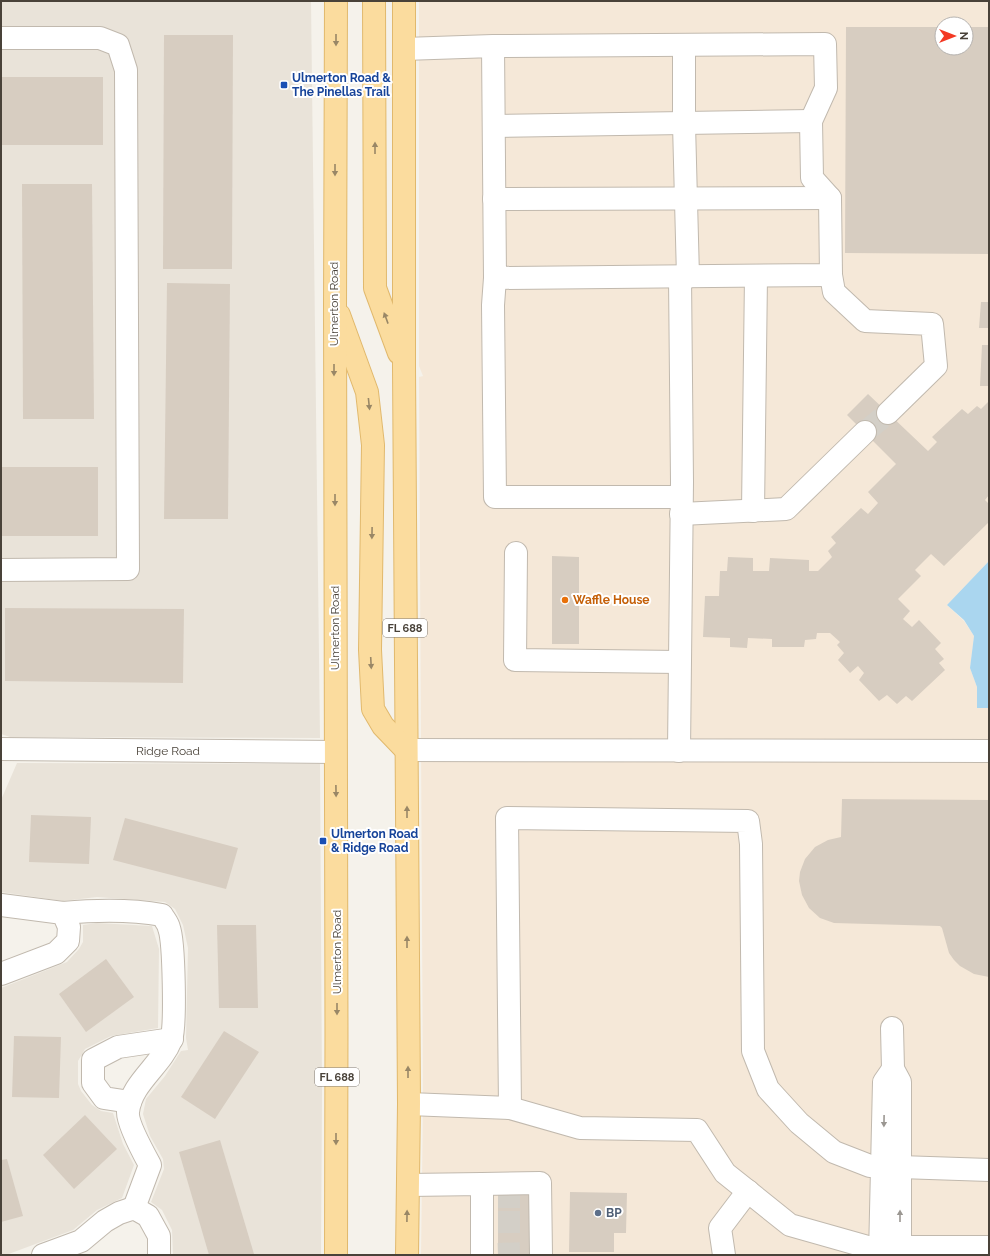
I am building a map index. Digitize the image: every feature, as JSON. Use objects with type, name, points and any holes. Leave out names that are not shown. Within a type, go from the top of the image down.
[{"type":"main road","name":"Ulmerton Road","points":[[336,1],[334,301],[335,752],[338,900],[336,1255]]},
{"type":"main road","points":[[374,1],[375,288],[404,368]]},
{"type":"main road","name":"FL 688","points":[[404,1],[404,368],[409,1104],[407,1255]]},
{"type":"main road","points":[[334,301],[368,392],[373,445],[370,650],[373,709],[383,726],[406,750]]},
{"type":"street","points":[[1,38],[100,38],[118,45],[126,70],[128,569],[1,570]]},
{"type":"street","points":[[404,49],[493,46],[825,44],[826,88],[811,121],[812,178],[830,198],[831,276],[834,292],[865,320],[932,324],[936,366],[888,412]]},
{"type":"street","points":[[679,750],[686,199],[684,45]]},
{"type":"street","points":[[493,46],[495,497],[753,511],[786,509],[865,432]]},
{"type":"street","points":[[494,126],[811,121]]},
{"type":"street","points":[[494,199],[830,198]]},
{"type":"street","points":[[753,511],[756,276]]},
{"type":"street","points":[[495,278],[831,276]]},
{"type":"street","points":[[516,552],[516,660],[679,662]]},
{"type":"street","points":[[406,750],[989,751]]},
{"type":"street","name":"Ridge Road","points":[[3,754],[335,752]]},
{"type":"street","points":[[510,1108],[507,818],[748,821],[751,844],[753,1051],[768,1088],[799,1123],[834,1152],[870,1166],[892,1168],[989,1170]]},
{"type":"street","points":[[1,905],[63,913],[97,910],[162,914],[169,928],[173,948],[172,1039],[153,1069],[133,1093],[128,1113],[137,1140],[150,1165],[134,1208]]},
{"type":"street","points":[[1,974],[56,953],[68,941],[69,927],[63,913]]},
{"type":"street","points":[[890,1251],[892,1168],[900,1082],[893,1069],[892,1028]]},
{"type":"street","points":[[130,1102],[104,1098],[93,1083],[93,1060],[118,1047],[172,1039]]},
{"type":"street","points":[[409,1104],[510,1108],[580,1128],[697,1130],[718,1166],[725,1174],[790,1225],[868,1247],[890,1251],[989,1247]]},
{"type":"street","points":[[408,1185],[487,1193],[540,1183],[534,1197],[537,1253]]},
{"type":"street","points":[[724,1255],[720,1228],[748,1191]]},
{"type":"street","points":[[487,1193],[490,1222],[488,1254]]},
{"type":"street","points":[[43,1255],[84,1248],[105,1221],[119,1213],[134,1208],[148,1216],[159,1236],[159,1255]]},
{"type":"shaded area","points":[[1,1],[311,1],[320,738],[10,737],[1,734]]},
{"type":"shaded area","points":[[419,1],[989,1],[989,561],[947,605],[964,621],[974,636],[970,668],[977,687],[977,708],[989,708],[989,1255],[421,1255],[423,1104],[419,377],[423,376],[419,366]]},
{"type":"shaded area","points":[[17,763],[320,764],[322,1090],[321,1255],[173,1255],[172,1230],[162,1210],[151,1202],[164,1169],[163,1159],[150,1136],[143,1114],[146,1099],[165,1076],[181,1051],[188,1050],[186,1038],[188,948],[183,925],[175,909],[165,902],[97,897],[63,901],[1,892],[1,800]]},
{"type":"shaded area","points":[[97,923],[152,926],[159,949],[158,1028],[111,1036],[85,1049],[78,1061],[78,1084],[81,1091],[92,1105],[101,1111],[113,1113],[123,1144],[134,1165],[122,1198],[97,1210],[73,1230],[6,1255],[1,1255],[1,988],[67,962],[79,949],[83,942],[83,925]]},
{"type":"water","points":[[989,561],[989,708],[977,708],[977,687],[970,668],[974,636],[964,620],[947,605]]},
{"type":"building","points":[[846,27],[934,27],[934,56],[974,56],[974,27],[989,27],[989,254],[845,253]]},
{"type":"building","points":[[164,35],[233,35],[232,269],[163,269]]},
{"type":"building","points":[[1,77],[103,77],[103,145],[1,145]]},
{"type":"building","points":[[22,184],[92,184],[94,419],[23,419]]},
{"type":"building","points":[[167,283],[230,284],[228,519],[164,519]]},
{"type":"building","points":[[981,302],[989,302],[989,328],[979,328]]},
{"type":"building","points":[[982,345],[989,345],[989,386],[980,386]]},
{"type":"building","points":[[868,394],[928,451],[937,442],[932,437],[962,409],[968,414],[977,406],[981,409],[989,401],[989,495],[985,500],[989,504],[989,522],[944,566],[931,554],[915,570],[921,576],[898,599],[910,611],[903,619],[912,627],[919,620],[941,643],[935,649],[944,659],[939,663],[945,670],[912,701],[906,696],[897,704],[887,695],[879,701],[859,680],[864,673],[858,666],[850,673],[838,660],[844,653],[837,645],[840,642],[830,633],[817,633],[816,639],[805,640],[804,647],[772,647],[772,639],[748,638],[747,648],[730,647],[730,638],[703,637],[705,596],[719,596],[720,571],[727,571],[728,557],[753,558],[753,571],[769,571],[770,558],[809,560],[809,571],[818,571],[832,557],[828,551],[836,543],[831,537],[861,508],[868,514],[878,503],[868,492],[896,464],[847,415]]},
{"type":"building","points":[[1,467],[98,467],[98,536],[1,536]]},
{"type":"building","name":"Waffle House","points":[[552,556],[579,557],[579,644],[552,644]]},
{"type":"building","points":[[5,608],[184,609],[183,683],[5,681]]},
{"type":"building","points":[[842,799],[989,800],[989,977],[974,974],[960,966],[954,960],[949,953],[942,928],[940,926],[834,923],[820,918],[809,908],[802,895],[799,881],[800,872],[805,859],[815,847],[828,840],[841,837]]},
{"type":"building","points":[[31,815],[91,817],[89,864],[29,862]]},
{"type":"building","points":[[125,818],[238,848],[226,889],[113,860]]},
{"type":"building","points":[[217,925],[256,925],[258,1008],[219,1008]]},
{"type":"building","points":[[106,959],[134,997],[86,1032],[59,994]]},
{"type":"building","points":[[224,1031],[259,1052],[215,1119],[181,1097]]},
{"type":"building","points":[[14,1036],[61,1037],[59,1098],[12,1097]]},
{"type":"building","points":[[85,1115],[117,1149],[74,1189],[43,1155]]},
{"type":"building","points":[[220,1140],[254,1254],[251,1255],[209,1255],[179,1152]]},
{"type":"building","points":[[7,1159],[23,1216],[1,1222],[1,1160]]},
{"type":"building","points":[[529,1189],[530,1255],[498,1255],[498,1190]]},
{"type":"building","name":"BP","points":[[570,1192],[627,1193],[626,1233],[614,1233],[614,1252],[569,1252]]},
{"type":"tunnel","points":[[865,432],[888,413]]},
{"type":"tunnel","points":[[498,1197],[529,1197]]},
{"type":"tunnel","points":[[498,1222],[529,1222]]},
{"type":"tunnel","points":[[498,1254],[530,1253]]},
{"type":"place","name":"Ulmerton Road & The Pinellas Trail","points":[[284,85]]},
{"type":"place","name":"Waffle House","points":[[565,600]]},
{"type":"place","name":"Ulmerton Road & Ridge Road","points":[[323,841]]},
{"type":"place","name":"BP","points":[[598,1213]]}]
